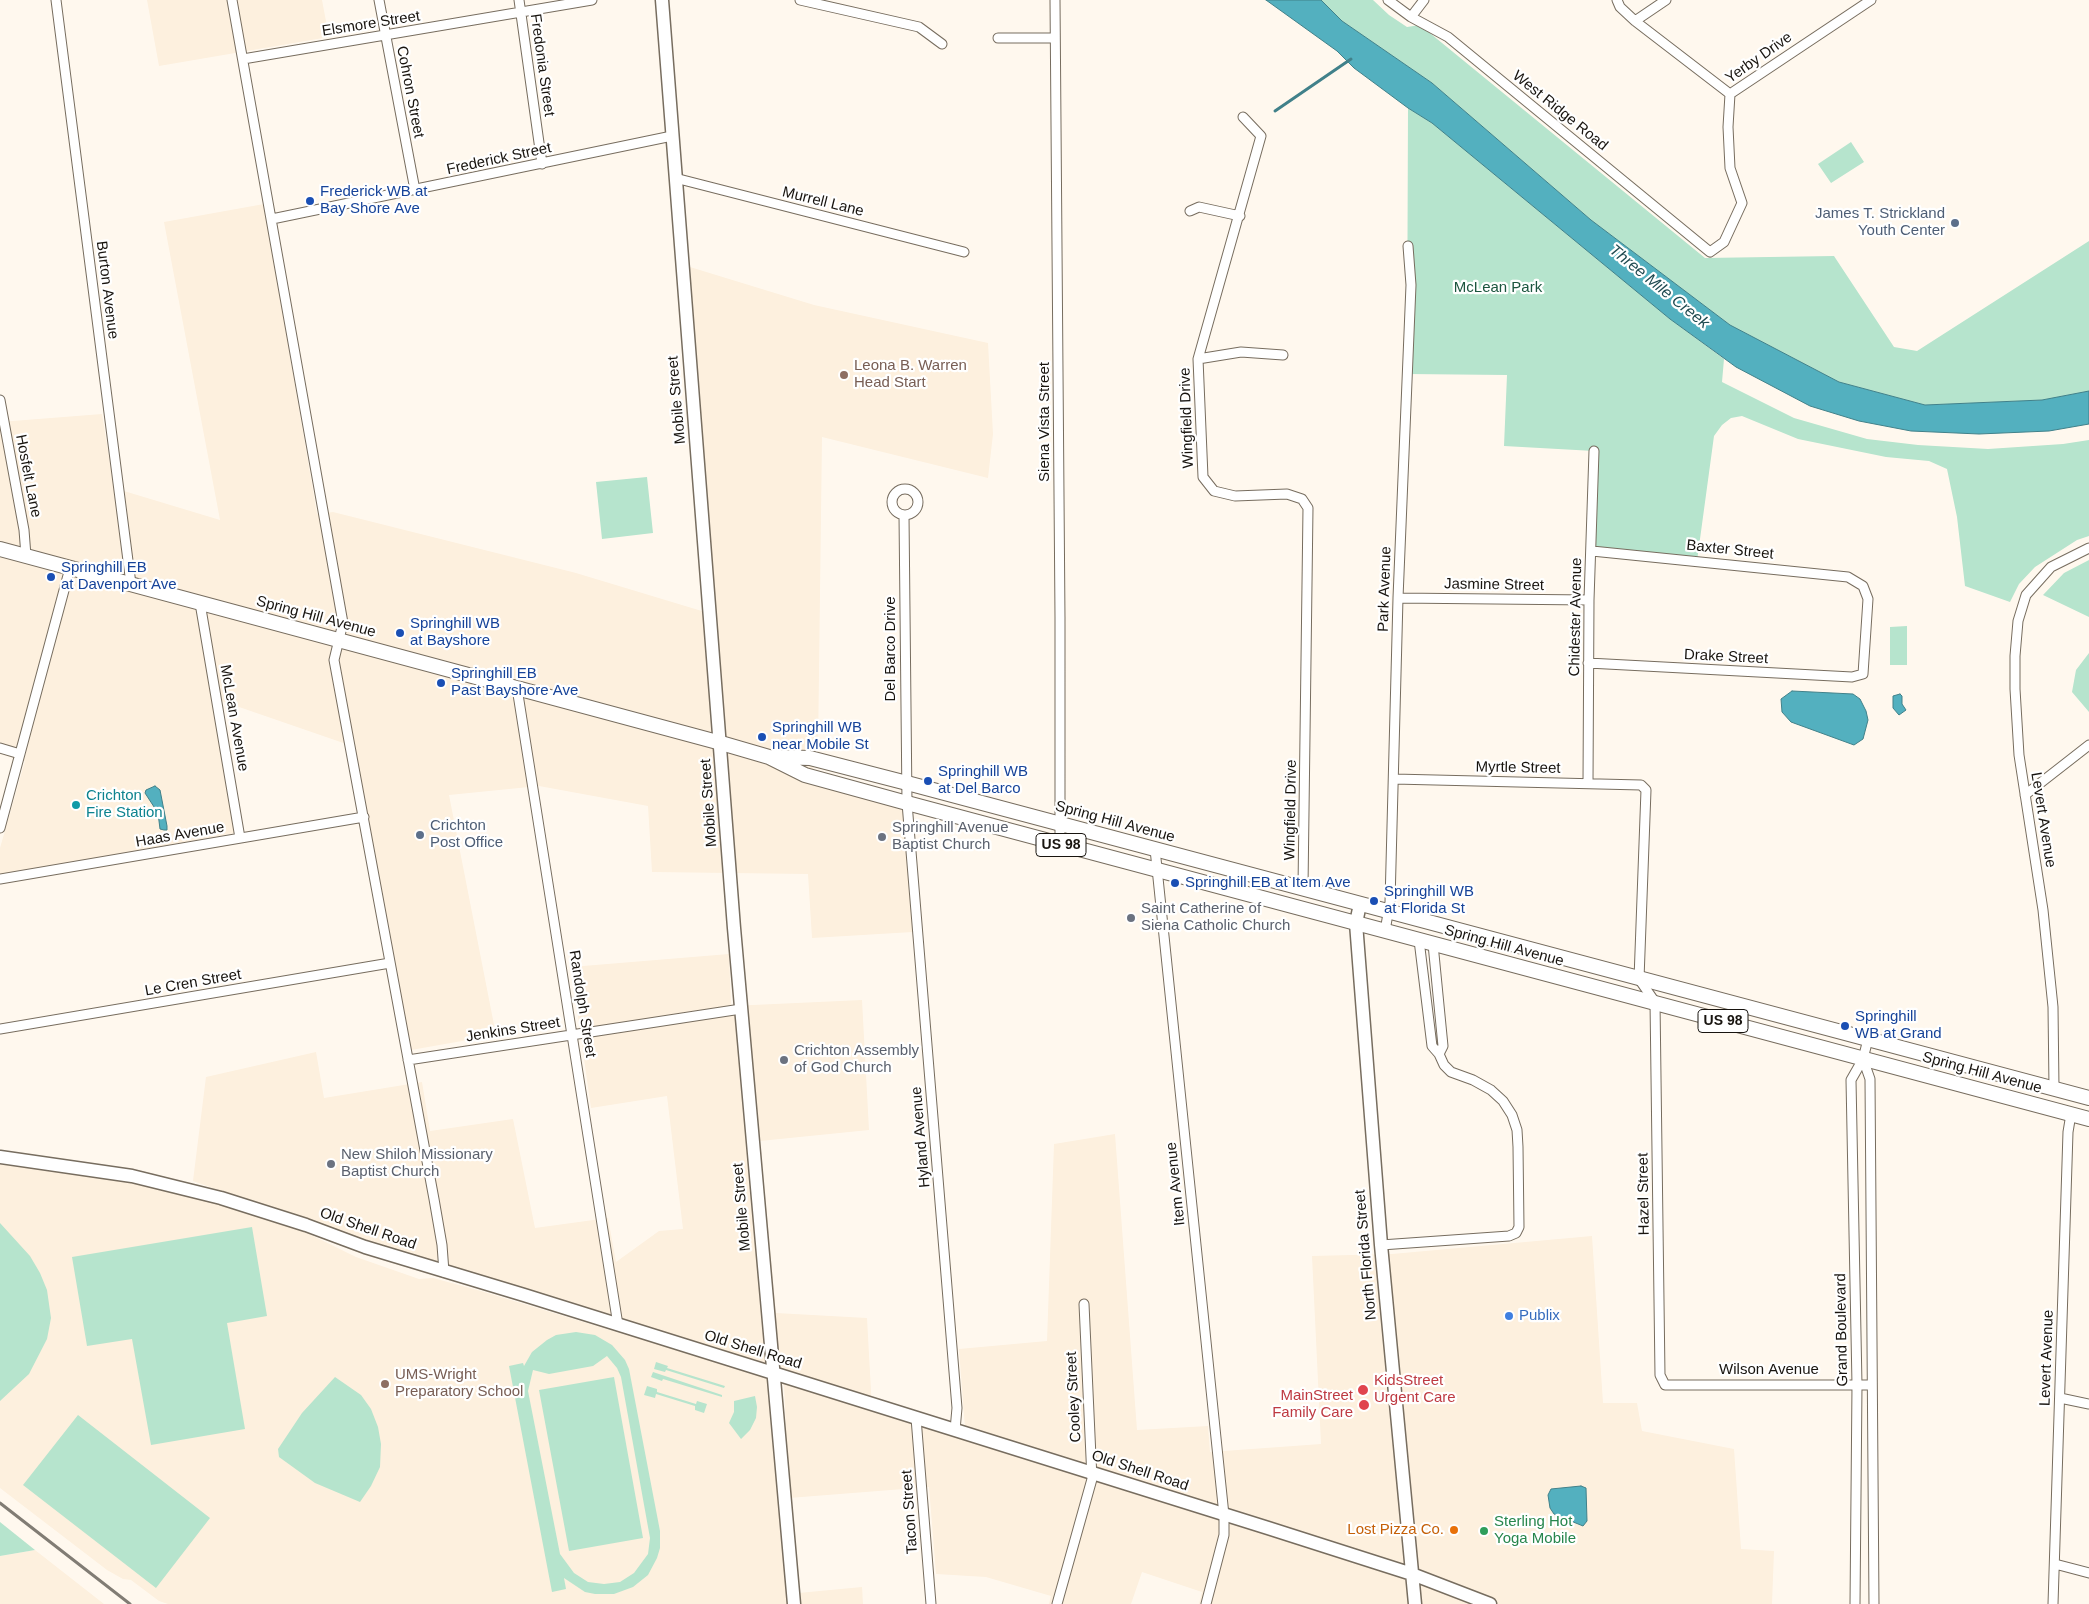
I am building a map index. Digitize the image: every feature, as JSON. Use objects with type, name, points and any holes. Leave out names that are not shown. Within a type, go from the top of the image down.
[{"type":"main road","name":"Spring Hill Avenue","points":[[0,550],[769,756],[810,758],[907,783],[2089,1098]]},
{"type":"main road","name":"Spring Hill Avenue","points":[[769,756],[805,775],[2089,1119]]},
{"type":"street","name":"Burton Avenue","points":[[56,0],[131,584]]},
{"type":"street","points":[[232,0],[342,620],[334,660],[440,1236],[444,1272]]},
{"type":"street","name":"Cohron Street","points":[[379,0],[415,190]]},
{"type":"street","name":"Fredonia Street","points":[[519,0],[542,164]]},
{"type":"street","name":"Elsmore Street","points":[[243,59],[592,0]]},
{"type":"street","name":"Mobile Street","points":[[662,0],[741,1009],[794,1604]]},
{"type":"street","points":[[800,0],[919,27],[942,44]]},
{"type":"street","name":"Siena Vista Street","points":[[1055,0],[1060,844]]},
{"type":"street","name":"West Ridge Road","points":[[1388,0],[1411,16],[1448,36],[1710,252]]},
{"type":"street","points":[[1411,16],[1424,0]]},
{"type":"street","points":[[1617,0],[1620,7],[1635,21],[1730,94]]},
{"type":"street","points":[[1635,21],[1666,0]]},
{"type":"street","name":"Yerby Drive","points":[[1710,252],[1724,242],[1742,203],[1730,168],[1728,127],[1730,94],[1871,0]]},
{"type":"street","points":[[998,38],[1055,38]]},
{"type":"street","name":"Wingfield Drive","points":[[1243,117],[1261,136],[1240,216],[1198,359],[1203,477],[1214,492],[1235,496],[1287,494],[1302,499],[1308,508],[1303,887]]},
{"type":"street","name":"Frederick Street","points":[[272,219],[672,136]]},
{"type":"street","name":"Murrell Lane","points":[[676,178],[964,252]]},
{"type":"street","points":[[1190,211],[1200,207],[1240,216]]},
{"type":"street","name":"Park Avenue","points":[[1385,931],[1390,912],[1398,598],[1410,285],[1408,246]]},
{"type":"street","points":[[1198,359],[1241,352],[1284,355]]},
{"type":"street","name":"Hosfelt Lane","points":[[0,400],[24,530],[26,556]]},
{"type":"street","name":"Chidester Avenue","points":[[1588,783],[1589,600],[1594,451]]},
{"type":"street","name":"Del Barco Drive","points":[[904,515],[907,783]]},
{"type":"street","name":"Levert Avenue","points":[[2054,1088],[2053,1007],[2043,910],[2019,755],[2015,689],[2018,621],[2026,595],[2051,567],[2089,548]]},
{"type":"street","name":"Baxter Street","points":[[1592,551],[1848,577],[1863,586],[1868,599],[1862,674]]},
{"type":"street","points":[[0,828],[70,568]]},
{"type":"street","name":"Jasmine Street","points":[[1398,598],[1589,600]]},
{"type":"street","name":"McLean Avenue","points":[[200,603],[240,838]]},
{"type":"street","name":"Drake Street","points":[[1588,663],[1852,677],[1862,674]]},
{"type":"street","name":"Randolph Street","points":[[517,688],[618,1325]]},
{"type":"street","points":[[2025,795],[2089,745]]},
{"type":"street","points":[[0,748],[20,754]]},
{"type":"street","name":"Myrtle Street","points":[[1394,779],[1641,785],[1646,790],[1639,979]]},
{"type":"street","name":"Hyland Avenue","points":[[907,783],[907,803],[957,1408],[956,1430]]},
{"type":"street","name":"Haas Avenue","points":[[0,880],[364,816]]},
{"type":"street","name":"Item Avenue","points":[[1155,849],[1224,1515],[1224,1534],[1206,1604]]},
{"type":"street","name":"North Florida Street","points":[[1360,904],[1356,924],[1381,1245],[1415,1604]]},
{"type":"street","points":[[1381,1245],[1509,1236],[1516,1234],[1519,1227],[1517,1130],[1512,1116],[1503,1102],[1491,1090],[1473,1080],[1452,1072],[1444,1065],[1439,1054],[1432,1046],[1419,940]]},
{"type":"street","points":[[1433,944],[1443,1046],[1439,1054]]},
{"type":"street","name":"Le Cren Street","points":[[0,1029],[390,963]]},
{"type":"street","points":[[1639,979],[1655,1002]]},
{"type":"street","name":"Hazel Street","points":[[1655,1002],[1660,1375],[1665,1385]]},
{"type":"street","name":"Jenkins Street","points":[[408,1060],[741,1009]]},
{"type":"street","name":"Grand Boulevard","points":[[1855,1604],[1857,1384],[1852,1080],[1863,1059],[1868,1039]]},
{"type":"street","name":"Grand Boulevard","points":[[1863,1059],[1870,1079],[1874,1604]]},
{"type":"street","name":"Levert Avenue","points":[[2053,1604],[2068,1132],[2071,1114]]},
{"type":"street","name":"Old Shell Road","points":[[0,1157],[104,1171],[162,1182],[306,1225],[365,1248],[956,1430],[1412,1574],[1490,1604]]},
{"type":"street","name":"Cooley Street","points":[[1057,1604],[1092,1473],[1084,1304]]},
{"type":"street","name":"Wilson Avenue","points":[[1665,1385],[1872,1385]]},
{"type":"street","points":[[2060,1398],[2089,1404]]},
{"type":"street","name":"Tacon Street","points":[[916,1418],[931,1604]]},
{"type":"street","points":[[2055,1564],[2089,1573]]},
{"type":"shaded area","points":[[147,0],[322,0],[329,37],[159,66]]},
{"type":"shaded area","points":[[264,204],[317,514],[333,512],[576,573],[715,615],[690,267],[814,305],[988,343],[993,434],[988,478],[822,437],[818,750],[810,782],[904,807],[913,932],[812,938],[808,874],[652,872],[648,806],[539,786],[449,795],[496,1035],[411,1050],[355,747],[213,698],[234,833],[0,876],[0,848],[25,761],[0,754],[0,422],[102,414],[114,488],[220,520],[164,222]]},
{"type":"shaded area","points":[[729,954],[731,1006],[862,1000],[869,1130],[760,1141],[776,1313],[867,1318],[872,1409],[966,1441],[959,1349],[1047,1341],[1054,1144],[1115,1134],[1137,1430],[1208,1426],[1210,1452],[1321,1444],[1312,1256],[1392,1254],[1592,1236],[1603,1403],[1637,1403],[1642,1431],[1734,1449],[1741,1549],[1774,1551],[1772,1604],[1199,1604],[1202,1592],[1142,1572],[1131,1604],[1049,1604],[1051,1596],[986,1577],[936,1574],[929,1487],[789,1498],[784,1385],[767,1379],[770,1385],[788,1594],[862,1587],[863,1604],[168,1604],[159,1601],[131,1580],[123,1579],[107,1570],[0,1488],[0,1163],[105,1177],[160,1188],[228,1206],[301,1230],[356,1257],[419,1279],[433,1278],[481,1291],[633,1337],[193,1181],[206,1077],[316,1052],[324,1098],[422,1082],[430,1131],[513,1119],[535,1228],[608,1218],[616,1262],[659,1231],[683,1229],[667,1096],[591,1108],[571,967]]},
{"type":"shaded area","points":[[35,1550],[104,1604],[0,1604],[0,1556]]},
{"type":"green space","points":[[1321,0],[1373,0],[1389,15],[1407,27],[1420,25],[1705,258],[1834,256],[1894,347],[1917,351],[2089,241],[2089,391],[2042,400],[1925,405],[1839,382],[1730,325],[1591,220],[1432,83],[1342,21]]},
{"type":"green space","name":"McLean Park","points":[[1408,108],[1432,123],[1670,319],[1724,359],[1722,382],[1794,418],[1867,439],[1918,445],[1988,449],[2063,444],[2089,440],[2089,536],[2077,540],[2035,567],[2019,584],[2010,602],[1965,586],[1957,517],[1947,469],[1929,461],[1886,457],[1798,439],[1742,416],[1731,418],[1722,425],[1714,436],[1697,561],[1592,551],[1594,451],[1504,446],[1507,375],[1407,374]]},
{"type":"green space","points":[[1851,142],[1864,162],[1831,183],[1818,164]]},
{"type":"green space","points":[[647,477],[653,533],[602,539],[596,482]]},
{"type":"green space","points":[[2089,560],[2089,617],[2043,595],[2064,573]]},
{"type":"green space","points":[[1907,626],[1907,665],[1890,665],[1890,627]]},
{"type":"green space","points":[[2089,653],[2089,712],[2072,692],[2076,670]]},
{"type":"green space","points":[[0,1223],[30,1256],[40,1273],[47,1290],[51,1318],[47,1339],[29,1374],[0,1401]]},
{"type":"green space","points":[[252,1227],[267,1316],[227,1323],[245,1429],[151,1445],[132,1339],[87,1346],[72,1257]]},
{"type":"green space","points":[[576,1332],[595,1335],[612,1345],[625,1360],[629,1369],[660,1531],[660,1548],[648,1575],[633,1587],[614,1594],[585,1592],[564,1578],[566,1589],[552,1592],[509,1366],[523,1363],[524,1366],[532,1352],[556,1335]],"holes":[[[607,1356],[617,1368],[621,1377],[650,1538],[648,1554],[634,1573],[620,1582],[604,1584],[588,1582],[574,1573],[560,1554],[528,1391],[533,1370],[549,1374],[593,1366]]]},
{"type":"green space","points":[[656,1362],[668,1366],[667,1368],[725,1386],[724,1388],[666,1370],[665,1372],[654,1369]]},
{"type":"green space","points":[[653,1372],[722,1395],[722,1397],[663,1379],[662,1381],[651,1377]]},
{"type":"green space","points":[[335,1377],[361,1395],[371,1409],[378,1427],[381,1444],[380,1467],[371,1486],[360,1502],[315,1483],[279,1457],[278,1449],[302,1413]]},
{"type":"green space","points":[[614,1377],[643,1538],[569,1551],[539,1390]]},
{"type":"green space","points":[[647,1386],[657,1389],[657,1392],[696,1404],[697,1401],[707,1404],[704,1413],[695,1410],[695,1406],[656,1394],[655,1398],[644,1395]]},
{"type":"green space","points":[[755,1396],[756,1418],[750,1430],[741,1439],[729,1423],[734,1412],[734,1401]]},
{"type":"green space","points":[[78,1415],[210,1518],[156,1588],[23,1485]]},
{"type":"green space","points":[[0,1522],[35,1550],[0,1556]]},
{"type":"water","name":"Three Mile Creek","points":[[1266,0],[1321,0],[1342,21],[1432,83],[1591,220],[1730,325],[1839,382],[1925,405],[2042,400],[2089,391],[2089,424],[2049,431],[1979,434],[1911,431],[1859,421],[1810,406],[1736,367],[1670,319],[1432,123],[1408,108],[1354,68],[1337,51]]},
{"type":"water","points":[[1792,691],[1853,694],[1860,699],[1868,720],[1863,739],[1854,745],[1791,722],[1782,712],[1781,699]]},
{"type":"water","points":[[1900,694],[1902,696],[1902,704],[1906,710],[1899,715],[1893,708],[1893,696]]},
{"type":"water","points":[[155,786],[160,790],[167,830],[160,829],[158,813],[145,793],[146,790]]},
{"type":"water","points":[[1581,1486],[1586,1488],[1587,1521],[1583,1526],[1554,1514],[1550,1508],[1548,1495],[1551,1489]]},
{"type":"waterway","points":[[1275,111],[1351,59]]},
{"type":"railway","points":[[0,1503],[130,1604]]},
{"type":"place","name":"Frederick WB at Bay Shore Ave","points":[[310,201]]},
{"type":"place","name":"James T. Strickland Youth Center","points":[[1955,223]]},
{"type":"place","name":"Leona B. Warren Head Start","points":[[844,375]]},
{"type":"place","name":"Springhill EB at Davenport Ave","points":[[51,577]]},
{"type":"place","name":"Springhill WB at Bayshore","points":[[400,633]]},
{"type":"place","name":"Springhill EB Past Bayshore Ave","points":[[441,683]]},
{"type":"place","name":"Springhill WB near Mobile St","points":[[762,737]]},
{"type":"place","name":"Springhill WB at Del Barco","points":[[928,781]]},
{"type":"place","name":"Crichton Fire Station","points":[[76,805]]},
{"type":"place","name":"Crichton Post Office","points":[[420,835]]},
{"type":"place","name":"Springhill Avenue Baptist Church","points":[[882,837]]},
{"type":"place","name":"Springhill EB at Item Ave","points":[[1175,883]]},
{"type":"place","name":"Springhill WB at Florida St","points":[[1374,901]]},
{"type":"place","name":"Saint Catherine of Siena Catholic Church","points":[[1131,918]]},
{"type":"place","name":"Springhill WB at Grand","points":[[1845,1026]]},
{"type":"place","name":"Crichton Assembly of God Church","points":[[784,1060]]},
{"type":"place","name":"New Shiloh Missionary Baptist Church","points":[[331,1164]]},
{"type":"place","name":"Publix","points":[[1509,1316]]},
{"type":"place","name":"UMS-Wright Preparatory School","points":[[385,1384]]},
{"type":"place","name":"KidsStreet Urgent Care","points":[[1363,1390]]},
{"type":"place","name":"MainStreet Family Care","points":[[1364,1405]]},
{"type":"place","name":"Lost Pizza Co.","points":[[1454,1530]]},
{"type":"place","name":"Sterling Hot Yoga Mobile","points":[[1484,1531]]}]
